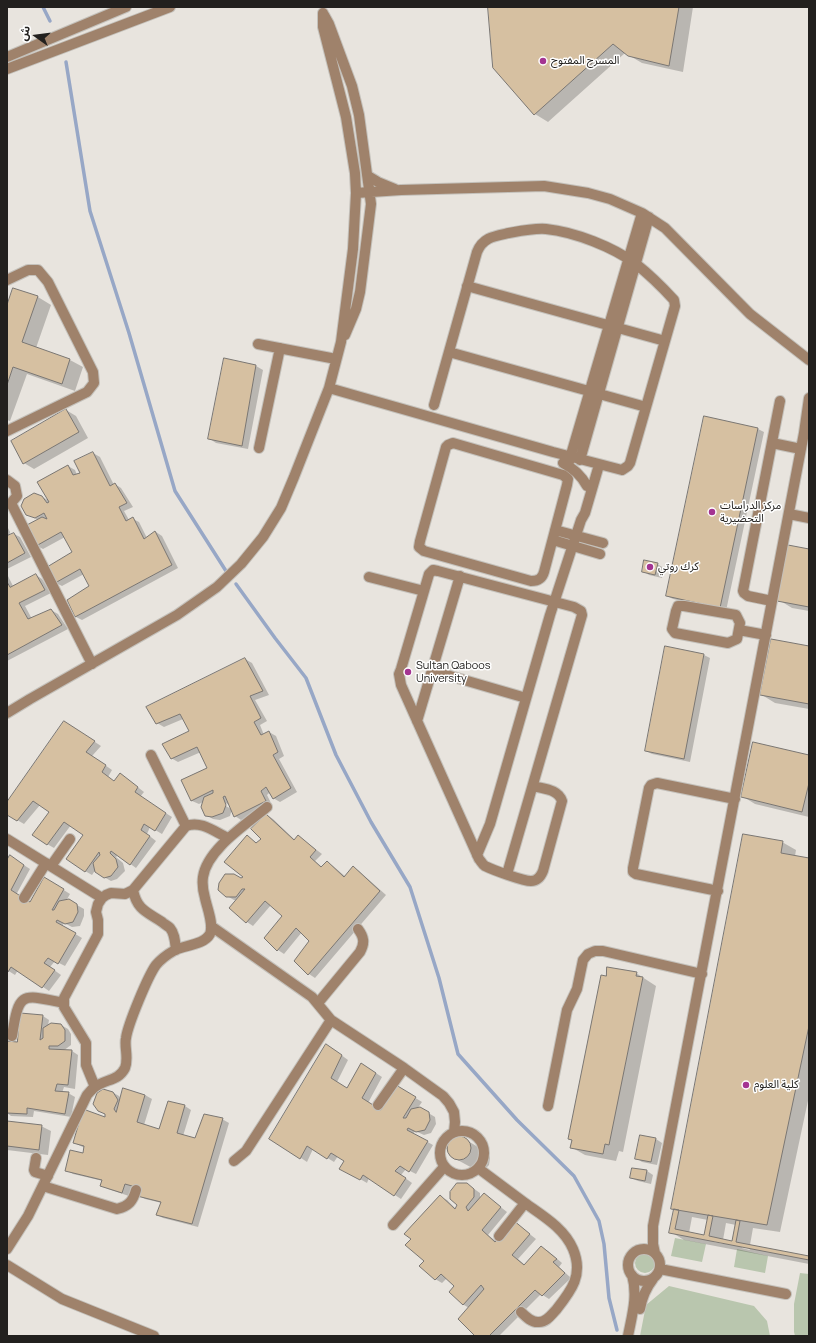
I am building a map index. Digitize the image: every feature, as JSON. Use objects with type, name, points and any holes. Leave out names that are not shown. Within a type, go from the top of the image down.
[{"type":"lane","points":[[7,57],[126,7]]},
{"type":"lane","points":[[7,69],[170,7]]},
{"type":"lane","points":[[321,10],[329,24],[352,86],[359,115],[371,204],[360,292],[349,326],[341,342]]},
{"type":"lane","points":[[7,713],[30,698],[183,611],[217,587],[241,564],[263,537],[281,508],[310,439],[328,388],[341,342],[354,249],[356,193],[355,173],[346,117],[323,27],[321,10]]},
{"type":"lane","points":[[368,176],[389,187],[401,190]]},
{"type":"lane","points":[[356,193],[401,190],[544,186],[588,193],[610,199],[646,215],[665,228],[750,314],[809,360]]},
{"type":"lane","points":[[371,204],[380,198],[401,190]]},
{"type":"lane","points":[[587,486],[573,461],[646,215]]},
{"type":"lane","points":[[328,388],[553,452],[573,461],[622,470],[628,466],[675,306],[674,300],[648,274],[632,262],[600,244],[574,235],[545,229],[513,232],[493,237],[483,242],[477,252],[434,405]]},
{"type":"lane","points":[[7,280],[28,270],[38,270],[48,282],[93,372],[94,383],[87,392],[7,431]]},
{"type":"lane","points":[[467,286],[665,341]]},
{"type":"lane","points":[[258,344],[336,359]]},
{"type":"lane","points":[[259,448],[280,348]]},
{"type":"lane","points":[[449,352],[646,407]]},
{"type":"lane","points":[[655,1253],[653,1226],[801,449],[807,429],[809,398]]},
{"type":"lane","points":[[772,601],[748,596],[743,590],[780,401]]},
{"type":"lane","points":[[772,443],[801,449]]},
{"type":"lane","points":[[456,444],[566,477],[568,482],[554,535],[543,576],[540,580],[535,581],[421,550],[419,547],[420,541],[445,450],[448,445],[456,444]]},
{"type":"lane","points":[[581,520],[580,512],[595,464]]},
{"type":"lane","points":[[477,855],[490,824],[555,602],[581,520],[585,513],[595,464]]},
{"type":"lane","points":[[7,480],[15,486],[17,496],[9,504],[92,664]]},
{"type":"lane","points":[[789,514],[809,518]]},
{"type":"lane","points":[[554,535],[575,541],[600,554]]},
{"type":"lane","points":[[575,541],[603,543]]},
{"type":"lane","points":[[507,874],[582,615],[578,608],[433,570],[429,574],[399,674],[401,685],[477,855],[482,863],[507,874],[531,881],[537,880],[543,871],[562,801],[556,792],[533,786]]},
{"type":"lane","points":[[417,721],[460,576]]},
{"type":"lane","points":[[369,577],[424,592]]},
{"type":"lane","points":[[678,606],[684,606],[736,615],[740,623],[739,630],[737,639],[728,643],[675,633],[672,630],[678,606]]},
{"type":"lane","points":[[739,630],[766,635]]},
{"type":"lane","points":[[433,671],[526,698]]},
{"type":"lane","points":[[151,755],[186,826]]},
{"type":"lane","points":[[718,891],[636,874],[633,872],[633,868],[649,788],[651,785],[658,783],[735,799]]},
{"type":"lane","points":[[7,1249],[28,1216],[84,1100],[95,1086],[114,1079],[125,1068],[127,1060],[125,1046],[127,1034],[150,977],[156,966],[165,956],[176,950],[205,939],[210,934],[211,926],[203,891],[203,876],[209,862],[228,838],[268,808]]},
{"type":"lane","points":[[95,1086],[86,1065],[86,1043],[67,1011],[64,998],[98,934],[99,927],[96,912],[98,904],[102,898],[111,893],[125,894],[133,890],[186,826],[198,824],[228,838]]},
{"type":"lane","points":[[7,839],[102,898]]},
{"type":"lane","points":[[24,898],[48,864],[70,839]]},
{"type":"lane","points":[[133,890],[139,906],[145,912],[170,928],[174,938],[176,950]]},
{"type":"lane","points":[[211,926],[308,994],[318,1003],[331,1020],[404,1068],[443,1096],[454,1112],[454,1132]]},
{"type":"lane","points":[[318,1003],[360,952],[364,940],[358,929]]},
{"type":"lane","points":[[548,1106],[567,1010],[577,990],[583,960],[588,954],[595,951],[603,952],[702,974]]},
{"type":"lane","points":[[12,1036],[16,1011],[19,1004],[24,999],[32,997],[64,1003]]},
{"type":"lane","points":[[234,1161],[246,1151],[331,1020]]},
{"type":"lane","points":[[378,1105],[404,1068]]},
{"type":"lane","points":[[463,1130],[471,1132],[478,1137],[483,1144],[483,1161],[472,1173],[457,1175],[450,1172],[444,1167],[440,1159],[442,1142],[447,1136],[454,1132],[463,1130]]},
{"type":"lane","points":[[36,1158],[35,1172],[48,1176]]},
{"type":"lane","points":[[392,1225],[444,1167]]},
{"type":"lane","points":[[478,1168],[556,1227],[573,1249],[577,1272],[575,1283],[570,1293],[544,1322],[538,1323],[532,1321],[521,1312]]},
{"type":"lane","points":[[43,1186],[117,1209],[126,1206],[133,1199],[136,1190]]},
{"type":"lane","points":[[499,1236],[525,1203]]},
{"type":"lane","points":[[628,1336],[636,1296],[635,1286],[628,1264],[633,1253],[644,1243],[653,1226]]},
{"type":"lane","points":[[634,1336],[642,1298],[646,1288],[659,1273],[660,1269],[659,1257],[655,1253],[650,1250],[638,1250]]},
{"type":"lane","points":[[7,1266],[62,1299],[154,1336]]},
{"type":"lane","points":[[660,1269],[786,1294]]},
{"type":"lane","points":[[632,1275],[636,1279],[642,1281],[653,1279]]},
{"type":"green space","points":[[675,1238],[706,1244],[702,1262],[671,1256]]},
{"type":"green space","points":[[737,1249],[768,1256],[765,1273],[734,1267]]},
{"type":"green space","points":[[645,1253],[652,1256],[655,1263],[652,1270],[645,1273],[638,1270],[635,1263],[638,1256]]},
{"type":"green space","points":[[800,1273],[809,1274],[809,1336],[795,1336],[794,1332],[794,1304]]},
{"type":"green space","points":[[669,1286],[754,1306],[767,1321],[770,1336],[640,1336],[646,1305]]},
{"type":"building","name":"المسرح المفتوح","points":[[488,7],[679,7],[669,66],[628,56],[613,44],[534,115],[493,68]]},
{"type":"building","points":[[13,288],[38,296],[22,342],[70,359],[62,384],[13,367],[7,385],[7,305]]},
{"type":"building","points":[[224,358],[256,365],[242,446],[208,439]]},
{"type":"building","points":[[66,409],[79,432],[23,464],[11,441]]},
{"type":"building","name":"مركز الدراسات التحضيرية","points":[[704,416],[758,428],[720,608],[666,596]]},
{"type":"building","points":[[93,452],[110,486],[115,483],[127,503],[119,507],[126,521],[133,517],[144,539],[155,531],[172,565],[75,617],[67,600],[89,586],[80,569],[55,583],[47,567],[72,552],[61,532],[36,546],[25,526],[42,517],[47,519],[44,513],[35,518],[26,515],[21,506],[24,499],[34,493],[42,496],[47,503],[49,502],[37,482],[68,465],[73,475],[80,473],[74,461]]},
{"type":"building","points":[[14,533],[25,553],[7,563],[7,536]]},
{"type":"building","points":[[788,545],[809,549],[809,607],[777,601]]},
{"type":"building","name":"كرك روتي","points":[[644,560],[658,563],[655,575],[642,572]]},
{"type":"building","points":[[36,574],[45,590],[19,603],[28,619],[51,609],[62,625],[7,655],[7,582],[10,587]]},
{"type":"building","points":[[771,639],[809,646],[809,704],[760,695]]},
{"type":"building","points":[[665,646],[704,654],[684,759],[645,751]]},
{"type":"building","points":[[245,658],[263,691],[250,696],[261,718],[254,722],[261,735],[269,731],[278,752],[273,755],[291,788],[273,799],[266,787],[261,791],[266,801],[234,817],[225,796],[223,797],[226,805],[223,813],[212,817],[205,816],[201,807],[204,797],[213,793],[213,790],[191,801],[181,780],[207,768],[197,747],[171,759],[162,744],[189,731],[180,714],[156,724],[146,707]]},
{"type":"building","points":[[64,721],[95,741],[86,752],[106,765],[102,772],[114,781],[120,773],[138,787],[135,792],[166,813],[155,831],[144,824],[141,830],[150,836],[130,865],[111,851],[110,853],[116,859],[118,867],[111,876],[104,878],[95,872],[93,863],[100,855],[99,852],[85,872],[66,859],[83,835],[64,822],[47,845],[32,835],[49,812],[33,801],[17,821],[7,815],[7,802]]},
{"type":"building","points":[[753,742],[809,755],[809,783],[802,812],[741,797]]},
{"type":"building","points":[[266,814],[294,840],[298,835],[316,850],[310,857],[321,867],[327,861],[344,877],[353,866],[380,891],[308,975],[294,961],[309,941],[296,928],[277,951],[264,938],[282,916],[265,901],[246,923],[229,908],[245,889],[242,889],[236,897],[226,897],[218,890],[219,883],[225,874],[234,874],[241,878],[243,877],[224,862],[247,835],[256,843],[261,839],[251,829]]},
{"type":"building","name":"كلية العلوم","points":[[743,834],[783,841],[781,853],[809,858],[809,1026],[767,1225],[671,1209]]},
{"type":"building","points":[[10,855],[24,865],[11,890],[30,902],[44,877],[64,889],[52,910],[54,910],[59,901],[69,899],[77,904],[78,912],[73,922],[65,924],[57,920],[56,922],[76,933],[58,964],[48,958],[44,963],[55,970],[42,988],[11,967],[8,972],[7,971],[7,860]]},
{"type":"building","points":[[607,967],[637,972],[636,976],[643,977],[609,1145],[605,1144],[603,1154],[570,1148],[572,1140],[568,1139],[601,975],[606,976]]},
{"type":"building","points":[[20,1013],[43,1015],[40,1040],[43,1038],[43,1028],[51,1023],[61,1024],[65,1030],[65,1041],[58,1046],[49,1046],[49,1049],[72,1050],[68,1085],[57,1084],[55,1091],[69,1092],[65,1114],[27,1108],[27,1114],[7,1113],[7,1041],[17,1042]]},
{"type":"building","points":[[326,1044],[342,1055],[331,1078],[347,1088],[361,1063],[376,1073],[362,1098],[381,1110],[396,1085],[416,1097],[403,1118],[406,1118],[411,1109],[420,1107],[429,1112],[430,1120],[425,1130],[416,1132],[408,1128],[407,1130],[428,1141],[409,1172],[400,1166],[395,1171],[406,1178],[394,1196],[363,1175],[360,1180],[339,1169],[344,1161],[331,1153],[327,1159],[307,1146],[300,1159],[269,1139]]},
{"type":"building","points":[[123,1088],[145,1095],[137,1122],[159,1129],[168,1101],[185,1105],[177,1133],[195,1138],[204,1114],[223,1118],[192,1224],[156,1215],[161,1202],[137,1196],[139,1188],[125,1184],[122,1193],[100,1186],[102,1180],[65,1171],[70,1150],[83,1153],[84,1146],[73,1143],[83,1109],[105,1117],[105,1114],[98,1111],[93,1104],[97,1093],[103,1089],[113,1092],[118,1100],[114,1109],[116,1112]]},
{"type":"building","points":[[7,1121],[42,1125],[39,1150],[7,1146]]},
{"type":"building","points":[[640,1135],[656,1138],[651,1162],[635,1159]]},
{"type":"building","points":[[459,1136],[464,1137],[470,1143],[470,1153],[464,1159],[459,1160],[454,1159],[448,1153],[447,1148],[448,1143],[454,1137]]},
{"type":"building","points":[[632,1168],[647,1170],[645,1181],[630,1178]]},
{"type":"building","points":[[457,1183],[467,1183],[474,1189],[474,1197],[466,1207],[468,1211],[484,1193],[501,1207],[482,1230],[495,1242],[513,1220],[530,1234],[512,1255],[524,1265],[541,1246],[557,1259],[553,1262],[565,1273],[542,1296],[535,1290],[489,1336],[475,1336],[458,1319],[484,1289],[481,1285],[463,1305],[449,1292],[454,1286],[441,1274],[435,1280],[419,1266],[424,1261],[405,1245],[411,1239],[404,1234],[440,1195],[455,1209],[457,1205],[450,1199],[450,1192]]},
{"type":"building","points":[[674,1209],[679,1210],[675,1229],[704,1235],[708,1215],[713,1216],[709,1236],[732,1241],[736,1220],[740,1221],[736,1242],[809,1256],[809,1260],[669,1233]]},
{"type":"waterway","points":[[43,7],[50,21]]},
{"type":"waterway","points":[[66,62],[90,211],[129,333],[175,491],[226,571]]},
{"type":"waterway","points":[[236,584],[306,678],[336,755],[371,822],[410,887],[439,978],[458,1054],[517,1120],[574,1176],[599,1221],[604,1244],[609,1298],[617,1330]]},
{"type":"place","name":"المسرح المفتوح","points":[[543,61]]},
{"type":"place","name":"مركز الدراسات التحضيرية","points":[[712,512]]},
{"type":"place","name":"كرك روتي","points":[[650,567]]},
{"type":"place","name":"Sultan Qaboos University","points":[[408,672]]},
{"type":"place","name":"كلية العلوم","points":[[746,1085]]}]
